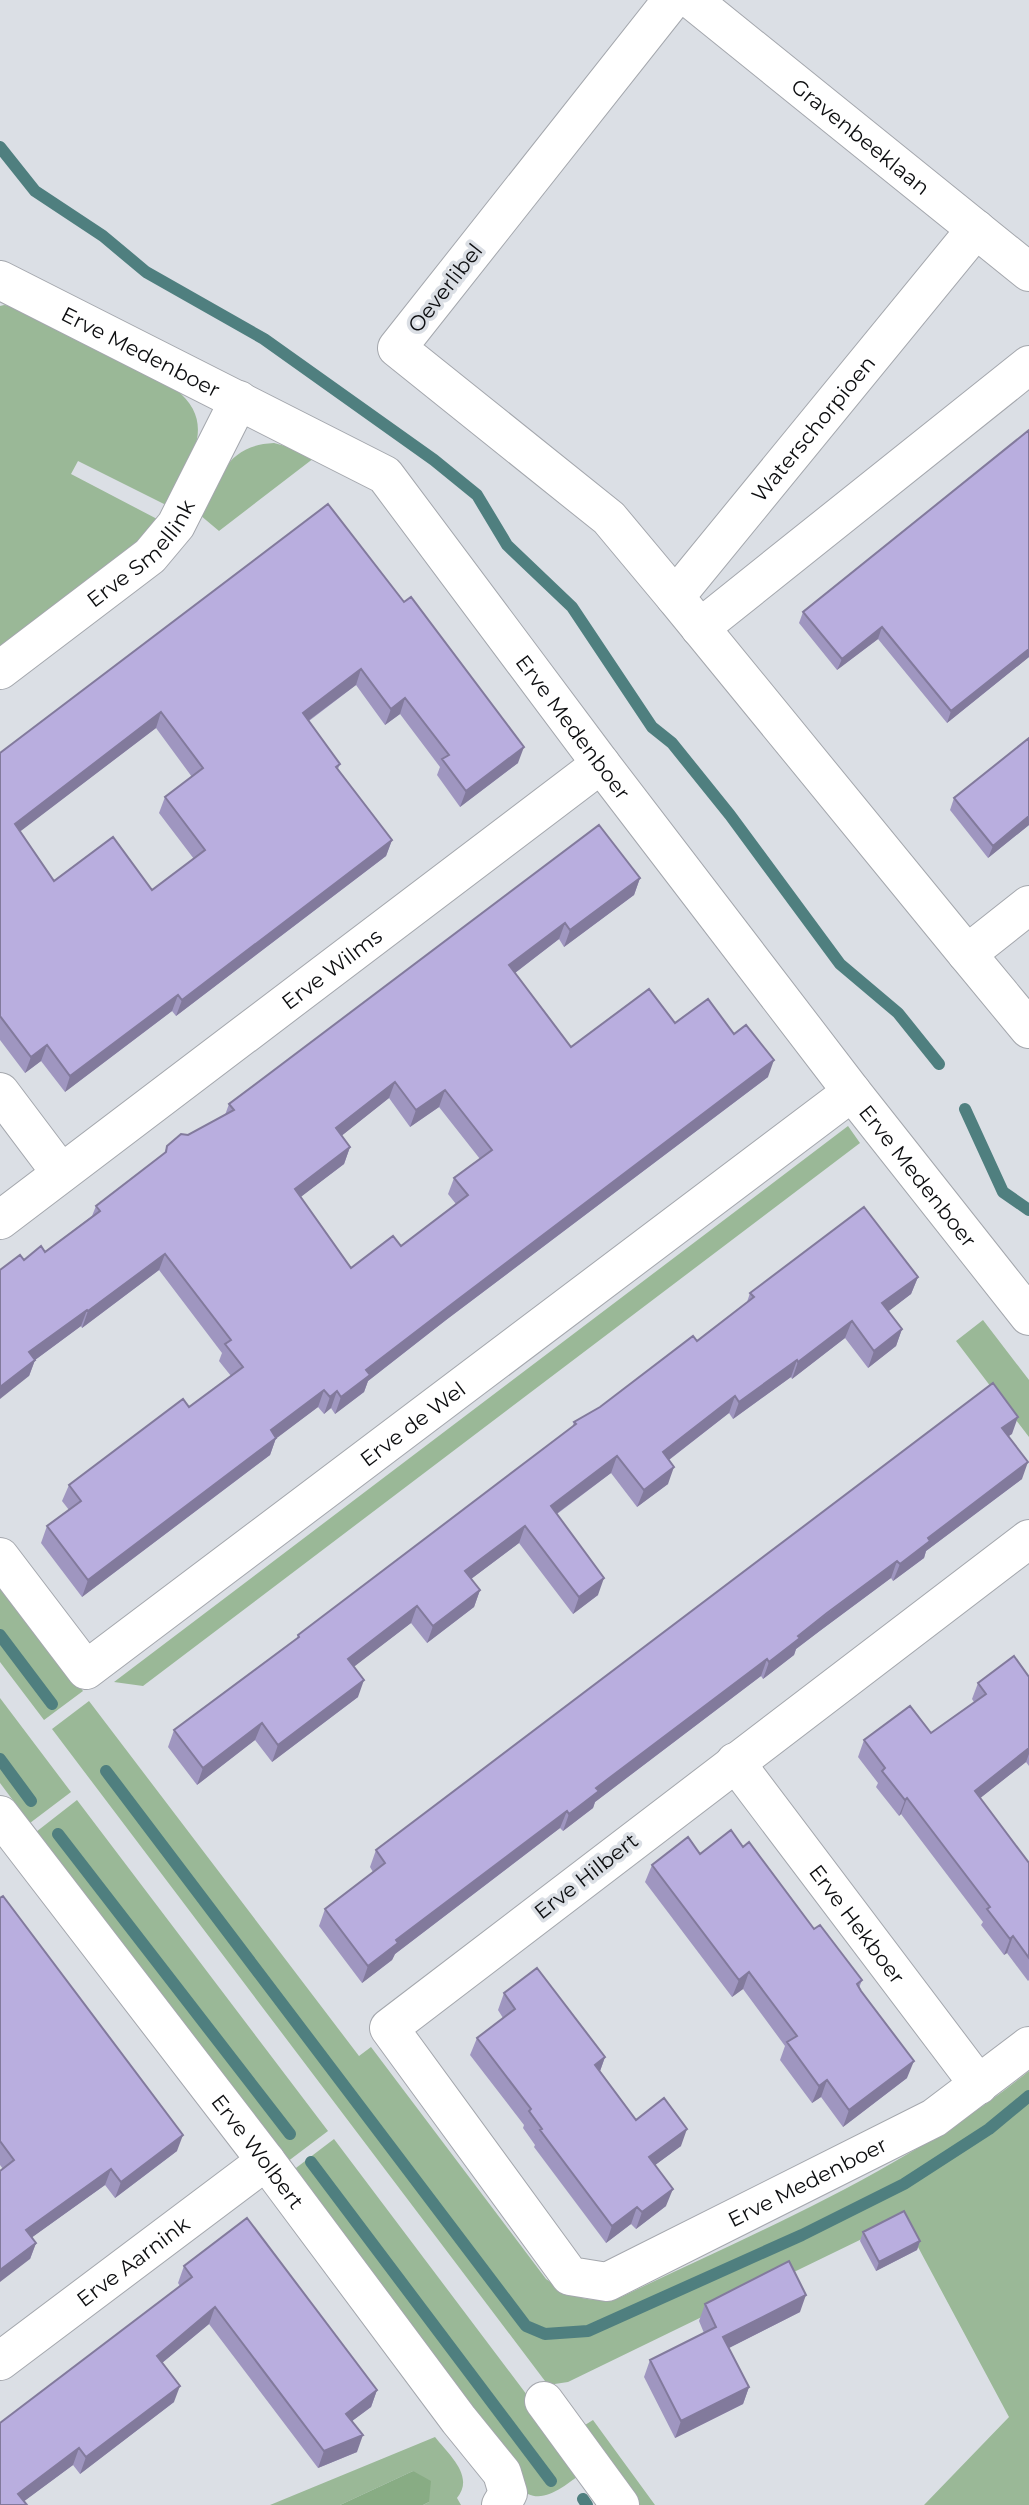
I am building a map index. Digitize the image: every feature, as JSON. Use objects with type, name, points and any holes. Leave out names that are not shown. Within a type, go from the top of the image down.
[{"type":"street","name":"Oeverlibel","points":[[673,0],[397,348],[609,518],[675,597]]},
{"type":"street","name":"Gravenbeeklaan","points":[[692,0],[1029,272]]},
{"type":"street","name":"Waterschorpioen","points":[[675,597],[976,229]]},
{"type":"street","name":"Erve Medenboer","points":[[0,281],[385,475],[601,764],[852,1092],[1029,1317]]},
{"type":"street","points":[[700,628],[1029,365]]},
{"type":"street","name":"Erve Smellink","points":[[0,670],[150,556],[176,525],[239,400]]},
{"type":"street","points":[[675,597],[1029,1029]]},
{"type":"street","name":"Erve Wilms","points":[[0,1220],[601,764]]},
{"type":"street","points":[[967,954],[1029,905]]},
{"type":"street","points":[[0,1092],[61,1173]]},
{"type":"street","name":"Erve de Wel","points":[[0,1557],[86,1670],[852,1092]]},
{"type":"street","name":"Erve Hilbert","points":[[570,2276],[389,2028],[1029,1539]]},
{"type":"street","name":"Erve Hekboer","points":[[736,1762],[979,2085]]},
{"type":"street","name":"Erve Wolbert","points":[[5,1831],[266,2161],[458,2420],[502,2473],[505,2499]]},
{"type":"street","name":"Erve Medenboer","points":[[570,2276],[607,2282],[934,2118],[1029,2046]]},
{"type":"street","name":"Erve Aarnink","points":[[0,2361],[266,2161]]},
{"type":"street","points":[[544,2401],[620,2505]]},
{"type":"green space","points":[[0,306],[12,306],[175,389],[189,402],[196,416],[198,431],[190,460],[166,505],[78,461],[71,474],[159,520],[150,532],[0,647]]},
{"type":"green space","points":[[274,443],[314,458],[219,531],[200,515],[220,476],[235,457],[245,450]]},
{"type":"green space","points":[[848,1126],[860,1143],[143,1686],[114,1682]]},
{"type":"green space","points":[[983,1320],[1029,1380],[1029,1437],[956,1341]]},
{"type":"green space","points":[[0,1581],[83,1691],[44,1720],[0,1662]]},
{"type":"green space","points":[[0,1698],[71,1792],[30,1823],[0,1783]]},
{"type":"green space","points":[[89,1701],[359,2056],[371,2047],[546,2279],[573,2295],[599,2300],[621,2297],[780,2222],[933,2139],[1029,2071],[1029,2505],[924,2505],[1009,2417],[903,2219],[568,2382],[548,2385],[52,1729]]},
{"type":"green space","points":[[77,1800],[328,2131],[287,2162],[36,1832]]},
{"type":"green space","points":[[334,2139],[583,2473],[550,2494],[528,2494],[522,2473],[292,2171]]},
{"type":"green space","points":[[593,2420],[655,2505],[633,2505],[585,2425]]},
{"type":"green space","points":[[435,2437],[453,2458],[462,2474],[462,2490],[457,2498],[461,2505],[423,2505],[429,2502],[413,2471],[340,2505],[270,2505]]},
{"type":"green space","points":[[413,2471],[431,2481],[429,2502],[423,2505],[340,2505]]},
{"type":"building","points":[[1029,430],[1029,649],[951,711],[882,627],[842,659],[803,612]]},
{"type":"building","points":[[328,504],[404,602],[411,597],[524,747],[466,791],[442,759],[449,755],[405,698],[391,709],[361,669],[303,713],[340,764],[336,767],[392,840],[182,1000],[178,995],[70,1076],[47,1045],[31,1057],[0,1016],[0,753]],"holes":[[[161,712],[203,768],[165,797],[205,850],[152,890],[113,837],[54,881],[15,824]]]},
{"type":"building","points":[[1029,738],[1029,816],[993,846],[954,798]]},
{"type":"building","points":[[599,825],[640,878],[570,930],[565,923],[509,965],[571,1047],[649,989],[675,1023],[708,999],[734,1034],[746,1025],[774,1060],[366,1370],[370,1375],[341,1397],[337,1391],[330,1397],[324,1390],[271,1430],[276,1438],[88,1580],[47,1526],[81,1501],[69,1485],[183,1399],[189,1407],[243,1367],[225,1344],[231,1340],[165,1254],[29,1352],[35,1360],[0,1387],[0,1270],[20,1255],[24,1260],[41,1246],[45,1252],[100,1211],[96,1206],[166,1152],[167,1146],[181,1134],[188,1135],[234,1110],[229,1104]],"holes":[[[395,1082],[416,1110],[445,1090],[492,1150],[454,1178],[468,1195],[401,1246],[393,1236],[351,1268],[295,1189],[350,1147],[336,1128]]]},
{"type":"building","points":[[864,1207],[918,1277],[882,1303],[902,1329],[874,1351],[852,1321],[739,1402],[735,1396],[663,1452],[674,1467],[644,1490],[617,1456],[551,1506],[604,1578],[579,1597],[525,1526],[465,1571],[480,1590],[433,1626],[417,1606],[348,1659],[364,1680],[278,1745],[262,1723],[203,1768],[174,1730],[576,1424],[574,1422],[600,1407],[693,1336],[697,1341],[754,1297],[750,1293]]},
{"type":"building","points":[[993,1383],[1018,1417],[1002,1428],[1028,1462],[928,1538],[930,1541],[900,1564],[897,1561],[827,1613],[769,1662],[767,1659],[596,1788],[599,1791],[569,1814],[567,1811],[396,1940],[398,1943],[368,1966],[325,1909],[385,1863],[376,1850]]},
{"type":"building","points":[[1014,1656],[1029,1677],[1029,1748],[975,1791],[1029,1863],[1029,1958],[1013,1936],[1010,1939],[987,1909],[990,1907],[907,1798],[905,1800],[882,1771],[885,1768],[864,1740],[910,1706],[931,1733],[986,1694],[978,1683]]},
{"type":"building","points":[[731,1830],[743,1847],[749,1842],[814,1929],[820,1925],[862,1980],[857,1984],[861,1991],[914,2061],[849,2110],[827,2080],[819,2086],[787,2042],[797,2036],[749,1972],[739,1980],[652,1865],[688,1837],[700,1854]]},
{"type":"building","points":[[3,1896],[183,2135],[121,2182],[111,2169],[26,2230],[36,2243],[0,2270],[0,2171],[14,2160],[0,2141],[0,1898]]},
{"type":"building","points":[[537,1968],[605,2057],[595,2065],[636,2120],[664,2098],[687,2129],[649,2157],[673,2189],[642,2212],[637,2207],[612,2226],[540,2130],[542,2129],[529,2111],[531,2109],[477,2038],[515,2009],[504,1993]]},
{"type":"building","points":[[904,2211],[920,2241],[879,2262],[863,2232]]},
{"type":"building","points":[[247,2218],[377,2390],[346,2414],[363,2435],[324,2451],[215,2307],[157,2356],[180,2386],[86,2457],[79,2448],[18,2494],[27,2505],[0,2505],[0,2423],[192,2277],[184,2266]]},
{"type":"building","points":[[789,2261],[806,2295],[723,2337],[749,2387],[681,2421],[650,2360],[716,2327],[705,2304]]},
{"type":"waterway","points":[[0,147],[35,191],[103,236],[146,272],[264,339],[434,460],[477,495],[507,545],[572,607],[652,727],[672,743],[730,815],[840,964],[898,1013],[939,1064]]},
{"type":"waterway","points":[[965,1109],[1003,1192],[1029,1210]]},
{"type":"waterway","points":[[0,1635],[52,1704]]},
{"type":"waterway","points":[[0,1759],[31,1801]]},
{"type":"waterway","points":[[106,1771],[526,2326],[545,2334],[588,2331],[802,2235],[904,2184],[989,2129],[1029,2096]]},
{"type":"waterway","points":[[58,1834],[290,2134]]},
{"type":"waterway","points":[[311,2162],[551,2481]]},
{"type":"waterway","points":[[583,2499],[587,2505]]}]
